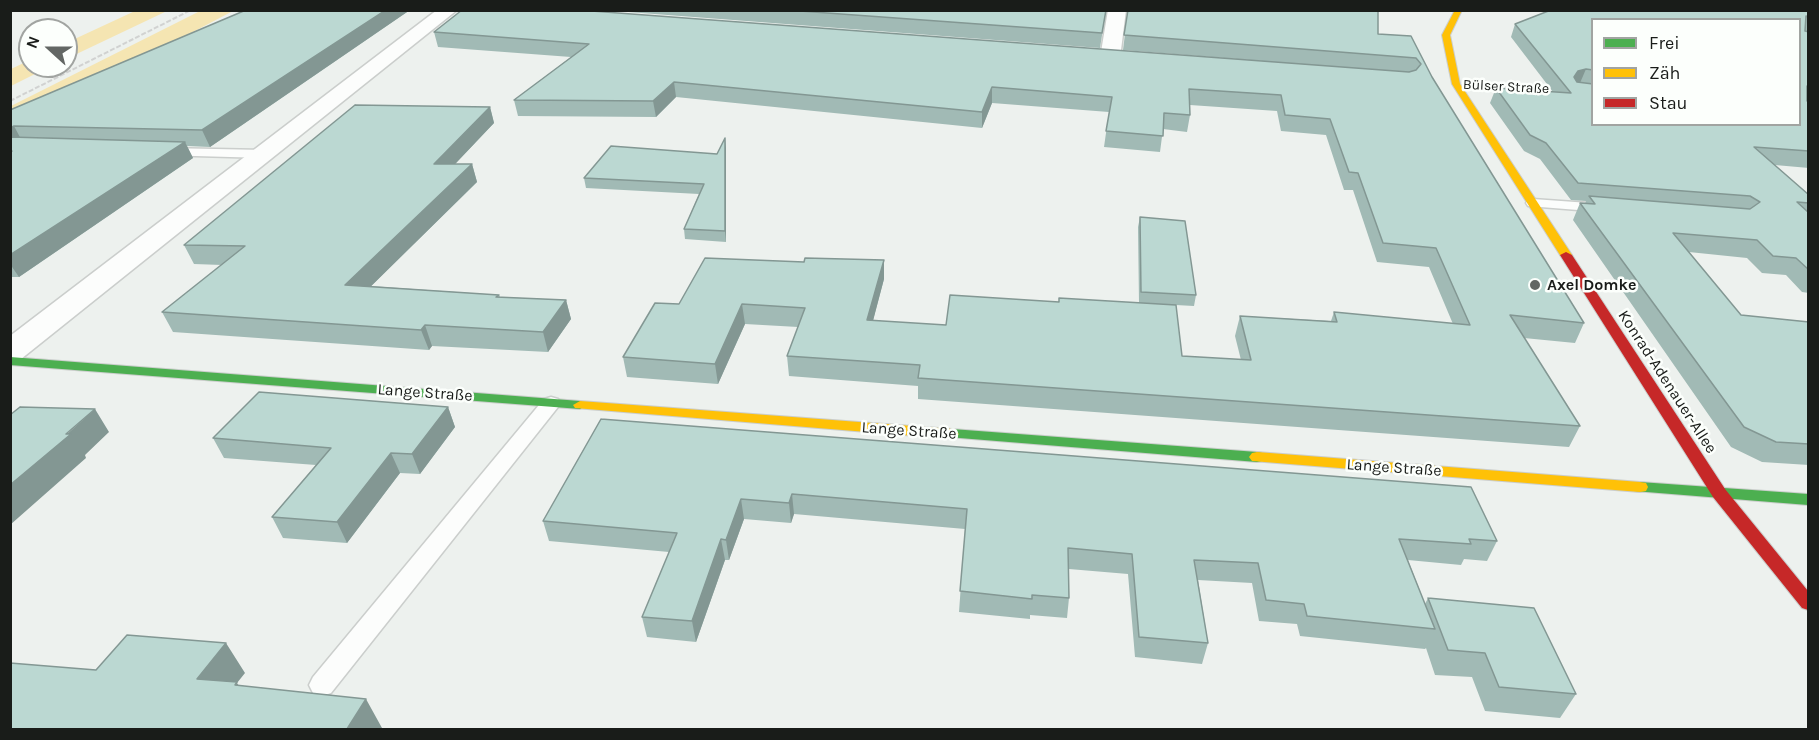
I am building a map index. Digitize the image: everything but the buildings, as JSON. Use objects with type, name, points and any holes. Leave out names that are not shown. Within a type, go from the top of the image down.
[{"type":"street","points":[[10,352],[22,333],[265,154],[449,10]]},
{"type":"street","points":[[1110,58],[1118,10]]},
{"type":"street","name":"Konrad-Adenauer-Allee","points":[[1459,10],[1446,34],[1456,84],[1719,493],[1809,603]]},
{"type":"street","points":[[1087,56],[1132,59]]},
{"type":"street","name":"Lange Straße","points":[[10,361],[1809,500]]},
{"type":"lane","points":[[150,151],[265,154]]},
{"type":"lane","points":[[1533,203],[1614,209]]},
{"type":"lane","points":[[322,685],[551,403]]},
{"type":"path","name":"Bülser Straße","points":[[1456,84],[1557,90]]},
{"type":"shaded area","points":[[135,11],[167,11],[78,53],[78,37]]},
{"type":"shaded area","points":[[200,11],[233,11],[11,127],[11,106],[67,78],[78,78],[78,72]]},
{"type":"shaded area","points":[[18,66],[18,78],[27,78],[11,86],[11,69]]},
{"type":"railway","points":[[10,101],[191,10]]},
{"type":"traffic: fast","points":[[10,361],[580,405]]},
{"type":"traffic: fast","points":[[952,434],[1257,457]]},
{"type":"traffic: fast","points":[[1640,487],[1808,500]]},
{"type":"traffic: slow","points":[[1459,10],[1446,35],[1456,84],[1566,255]]},
{"type":"traffic: slow","points":[[580,405],[952,434]]},
{"type":"traffic: slow","points":[[1257,457],[1640,487]]},
{"type":"traffic: jam","points":[[1566,255],[1719,493],[1808,603]]},
{"type":"place","name":"Axel Domke","points":[[1535,285]]}]
